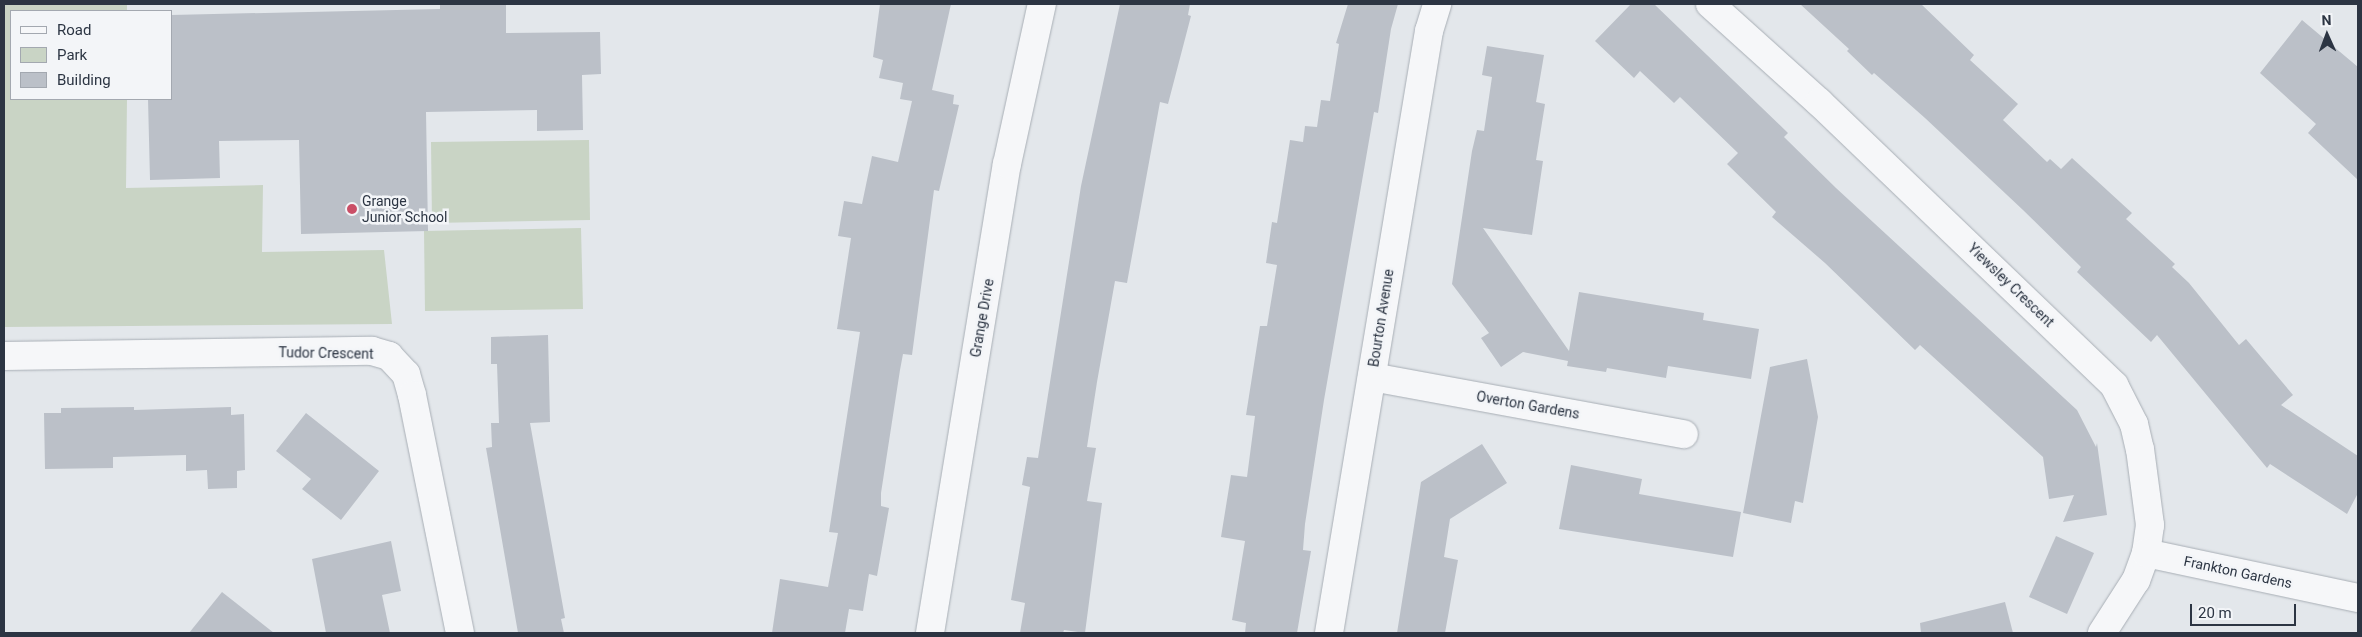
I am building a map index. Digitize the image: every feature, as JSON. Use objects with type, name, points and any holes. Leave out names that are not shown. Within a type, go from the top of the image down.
[{"type":"street","name":"Grange Drive","points":[[930,633],[1008,164],[1042,4]]},
{"type":"street","name":"Bourton Avenue","points":[[1329,633],[1429,31],[1437,4]]},
{"type":"street","name":"Yiewsley Crescent","points":[[1710,4],[1826,109],[2114,385],[2134,424],[2149,500],[2146,553],[2136,580],[2102,633]]},
{"type":"street","name":"Tudor Crescent","points":[[4,356],[372,351],[388,356],[406,374],[412,395],[460,633]]},
{"type":"street","name":"Overton Gardens","points":[[1372,376],[1684,434]]},
{"type":"street","name":"Frankton Gardens","points":[[2146,553],[2358,598]]},
{"type":"green space","points":[[4,4],[127,4],[127,10],[10,10],[10,100],[127,100],[126,188],[263,185],[262,252],[384,250],[392,324],[4,327]]},
{"type":"green space","points":[[589,140],[590,220],[432,223],[431,142]]},
{"type":"green space","points":[[581,228],[583,309],[425,311],[424,231]]},
{"type":"building","points":[[440,4],[506,5],[506,33],[600,32],[601,74],[582,75],[583,130],[537,131],[537,110],[426,112],[428,231],[301,234],[299,140],[219,141],[220,178],[150,180],[148,100],[172,100],[172,15],[440,9]]},
{"type":"building","points":[[880,4],[951,4],[932,90],[954,95],[953,104],[959,105],[939,191],[934,190],[912,355],[903,354],[900,370],[881,493],[881,506],[889,508],[877,576],[869,574],[863,611],[849,609],[845,633],[772,633],[780,579],[828,587],[838,533],[829,532],[860,332],[837,329],[851,238],[838,236],[844,201],[862,204],[872,156],[898,162],[912,101],[900,99],[903,83],[879,78],[883,60],[873,57]]},
{"type":"building","points":[[1120,4],[1190,4],[1188,15],[1191,16],[1168,104],[1160,102],[1127,283],[1115,281],[1097,382],[1087,447],[1096,448],[1087,501],[1102,503],[1085,633],[1064,630],[1063,633],[1020,633],[1025,603],[1011,600],[1030,487],[1022,485],[1027,457],[1038,458],[1081,186]]},
{"type":"building","points":[[1348,4],[1398,4],[1391,29],[1378,113],[1374,112],[1324,400],[1305,524],[1303,550],[1311,551],[1297,633],[1245,633],[1246,623],[1232,620],[1245,541],[1221,537],[1231,475],[1247,477],[1255,416],[1246,415],[1260,326],[1267,326],[1277,265],[1266,263],[1272,222],[1277,223],[1290,140],[1303,142],[1305,126],[1317,127],[1321,100],[1330,101],[1339,44],[1336,43]]},
{"type":"building","points":[[1631,4],[1654,4],[1788,133],[1784,137],[1836,188],[2077,410],[2096,447],[2097,443],[2107,515],[2063,522],[2074,495],[2049,499],[2043,457],[1920,345],[1915,350],[1825,263],[1772,217],[1776,212],[1727,164],[1738,153],[1680,97],[1674,103],[1640,71],[1634,78],[1595,41]]},
{"type":"building","points":[[1800,4],[1921,4],[1974,55],[1970,60],[2018,104],[2003,120],[2047,162],[2050,159],[2061,169],[2072,158],[2132,213],[2126,219],[2175,264],[2172,267],[2189,283],[2239,345],[2246,339],[2293,395],[2281,405],[2358,456],[2358,493],[2347,514],[2270,464],[2267,468],[2157,335],[2151,342],[2077,272],[2081,267],[2023,210],[1925,118],[1874,73],[1872,75],[1847,51],[1849,49]]},
{"type":"building","points":[[2302,20],[2358,67],[2358,180],[2308,133],[2316,124],[2260,73]]},
{"type":"building","points":[[1487,46],[1544,55],[1536,102],[1545,104],[1536,160],[1543,161],[1532,235],[1483,228],[1569,351],[1579,292],[1704,313],[1703,320],[1759,329],[1751,379],[1668,366],[1666,378],[1607,368],[1606,372],[1567,366],[1568,361],[1523,352],[1501,367],[1481,338],[1489,333],[1452,284],[1472,151],[1477,130],[1484,131],[1492,77],[1482,75]]},
{"type":"building","points":[[548,335],[550,422],[530,423],[565,618],[561,619],[564,633],[518,633],[486,448],[492,447],[491,423],[499,423],[497,364],[491,364],[491,337]]},
{"type":"building","points":[[1807,359],[1818,417],[1803,503],[1795,501],[1791,523],[1743,513],[1770,367]]},
{"type":"building","points":[[134,407],[134,410],[231,407],[231,415],[244,414],[245,470],[237,471],[237,488],[208,489],[207,470],[186,471],[186,455],[113,457],[113,468],[45,469],[44,413],[61,413],[61,408]]},
{"type":"building","points":[[306,413],[379,471],[341,520],[302,489],[311,479],[276,451]]},
{"type":"building","points":[[1482,444],[1507,483],[1450,519],[1444,557],[1458,560],[1445,633],[1397,633],[1421,482]]},
{"type":"building","points":[[1571,465],[1642,479],[1639,494],[1741,512],[1733,557],[1559,529]]},
{"type":"building","points":[[2056,536],[2094,553],[2067,614],[2029,597]]},
{"type":"building","points":[[391,541],[401,591],[382,595],[390,633],[326,633],[312,559]]},
{"type":"building","points":[[222,592],[274,633],[189,633]]},
{"type":"building","points":[[2005,602],[2013,633],[1921,633],[1920,623]]},
{"type":"place","name":"Grange Junior School","points":[[352,209]]}]
